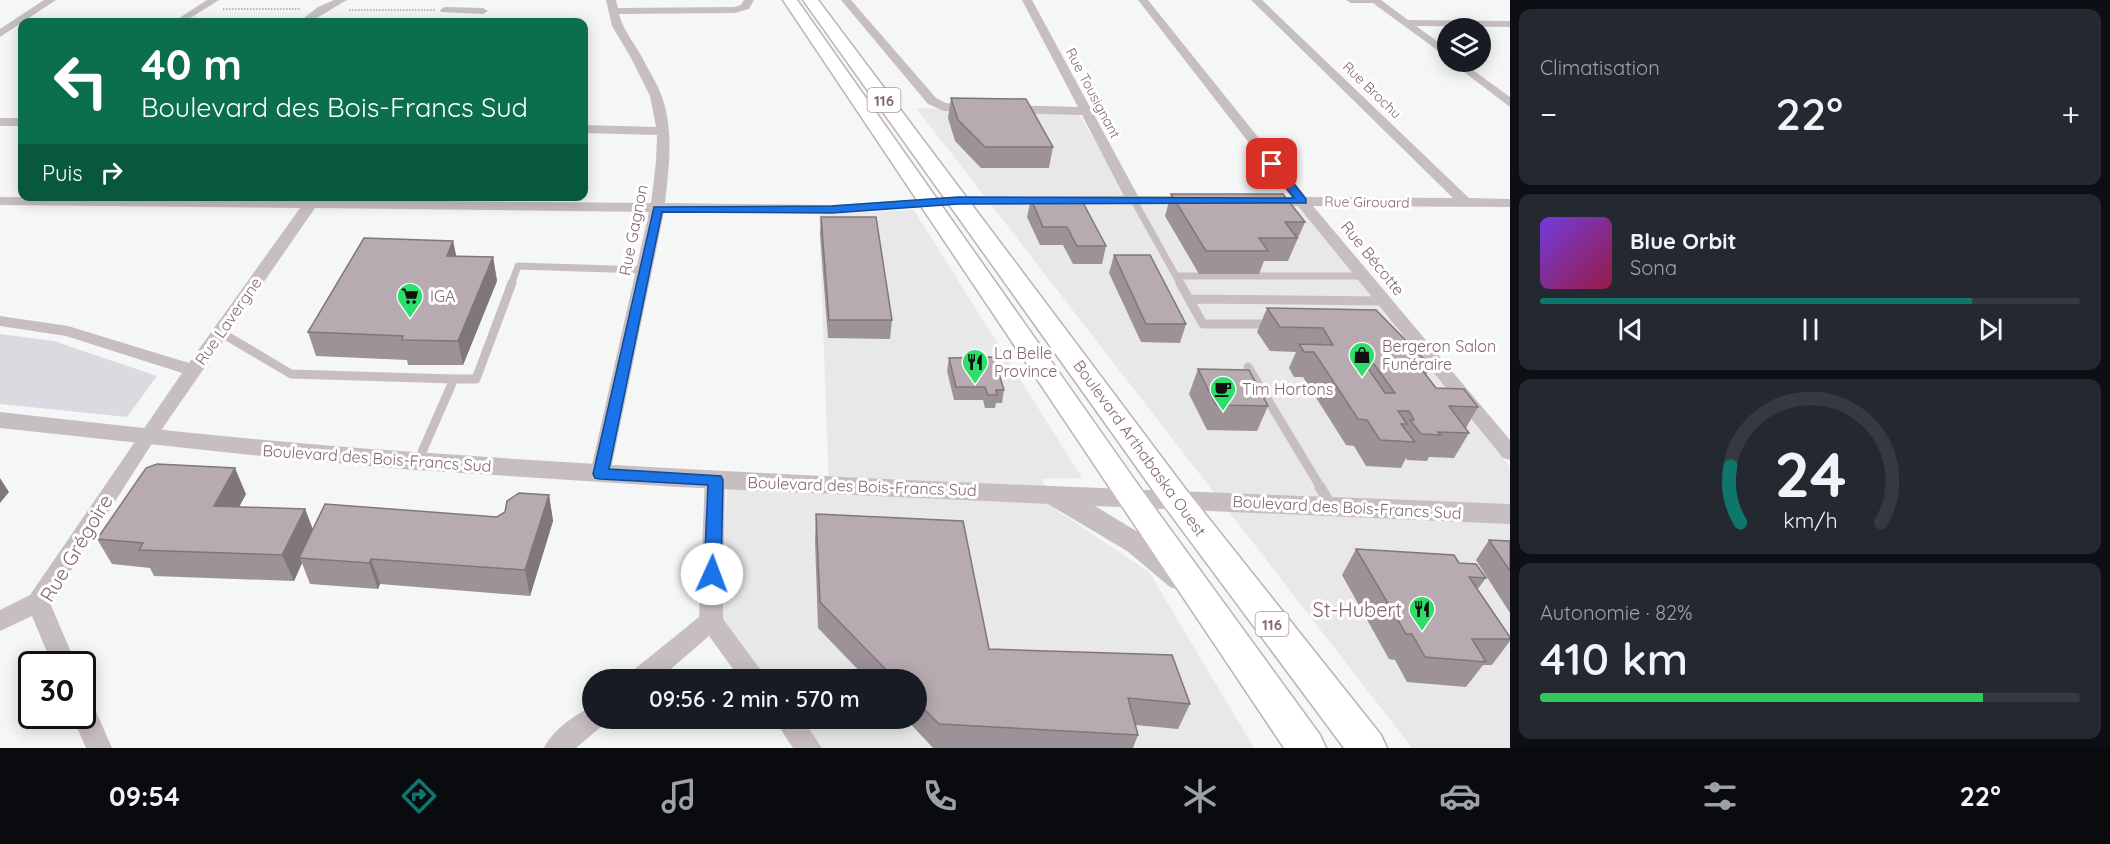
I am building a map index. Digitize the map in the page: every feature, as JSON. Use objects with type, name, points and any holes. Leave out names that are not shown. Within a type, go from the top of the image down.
[{"type":"main road","name":"Boulevard Arthabaska Ouest","points":[[790,0],[1201,599],[1306,748]]},
{"type":"main road","name":"Boulevard Arthabaska Ouest","points":[[810,0],[1176,499],[1367,748]]},
{"type":"street","points":[[24,18],[51,0]]},
{"type":"street","points":[[185,18],[214,0]]},
{"type":"street","points":[[310,18],[322,9],[342,0]]},
{"type":"street","points":[[612,5],[735,10],[746,7],[749,0]]},
{"type":"street","points":[[846,0],[936,104],[944,107],[1085,111]]},
{"type":"street","name":"Rue Tousignant","points":[[1027,0],[1133,199]]},
{"type":"street","name":"Rue Bécotte","points":[[1143,0],[1384,301],[1398,325],[1510,453]]},
{"type":"street","name":"Rue Brochu","points":[[1256,0],[1466,202]]},
{"type":"street","points":[[1351,0],[1376,0],[1437,47]]},
{"type":"street","points":[[445,10],[484,5]]},
{"type":"street","name":"Rue Gagnon","points":[[600,474],[657,209],[663,162],[663,131],[656,96],[636,56],[617,26],[612,5]]},
{"type":"street","points":[[0,34],[18,22]]},
{"type":"street","points":[[1406,23],[1510,24]]},
{"type":"street","points":[[1470,72],[1510,102]]},
{"type":"street","points":[[0,122],[18,122]]},
{"type":"street","points":[[588,129],[663,131]]},
{"type":"street","points":[[0,201],[832,209],[958,201],[1212,200]]},
{"type":"street","name":"Rue Girouard","points":[[1246,201],[1510,203]]},
{"type":"street","name":"Rue Lavergne","points":[[146,436],[310,205]]},
{"type":"street","points":[[0,321],[68,331],[193,370]]},
{"type":"street","name":"Boulevard des Bois-Francs Sud","points":[[0,420],[237,447],[600,474],[1510,514]]},
{"type":"street","name":"Rue Grégoire","points":[[59,651],[38,602],[146,436]]},
{"type":"street","points":[[716,480],[711,621],[748,669]]},
{"type":"street","points":[[1049,493],[1112,527],[1141,546],[1167,566],[1201,599]]},
{"type":"street","points":[[0,621],[38,602]]},
{"type":"street","points":[[653,669],[711,621]]},
{"type":"street","points":[[557,748],[582,727]]},
{"type":"street","points":[[91,729],[99,748]]},
{"type":"street","points":[[794,729],[809,748]]},
{"type":"lane","points":[[1133,199],[1203,324],[1286,324]]},
{"type":"lane","points":[[220,332],[291,374],[476,380],[518,266],[644,270]]},
{"type":"lane","points":[[1176,276],[1364,276]]},
{"type":"lane","points":[[1190,299],[1384,301]]},
{"type":"lane","points":[[1248,367],[1331,506]]},
{"type":"lane","points":[[418,461],[454,379]]},
{"type":"shaded area","points":[[916,108],[1079,114],[1131,202],[1298,204],[1510,467],[1510,748],[1412,748]]},
{"type":"shaded area","points":[[914,210],[1082,478],[1042,479],[1055,509],[1149,572],[1254,748],[820,748],[805,729],[927,729],[927,669],[759,669],[721,620],[727,486],[829,491],[819,214]]},
{"type":"shaded area","points":[[0,334],[54,341],[157,376],[127,417],[0,404]]},
{"type":"building","points":[[951,98],[1026,99],[1053,147],[985,147],[958,120]]},
{"type":"building","points":[[1171,194],[1283,194],[1305,222],[1285,222],[1297,238],[1259,238],[1268,251],[1206,251]]},
{"type":"building","points":[[1031,199],[1081,199],[1106,246],[1077,246],[1067,227],[1043,227]]},
{"type":"building","points":[[821,217],[876,217],[892,320],[829,320]]},
{"type":"building","name":"IGA","points":[[364,238],[453,241],[447,256],[493,257],[458,341],[402,340],[403,336],[308,332]]},
{"type":"building","points":[[1114,255],[1150,255],[1186,324],[1146,324]]},
{"type":"building","points":[[1267,308],[1376,310],[1431,366],[1419,366],[1436,388],[1464,389],[1478,407],[1449,406],[1469,433],[1421,434],[1410,420],[1414,420],[1409,411],[1398,411],[1407,424],[1401,424],[1415,442],[1380,440],[1367,420],[1358,419],[1314,352],[1304,352],[1299,344],[1333,345],[1323,328],[1280,327]],"holes":[[[1365,364],[1374,364],[1395,393],[1385,393]]]},
{"type":"building","points":[[994,357],[1004,390],[996,390],[997,395],[988,395],[985,387],[956,387],[949,358]]},
{"type":"building","points":[[1198,369],[1249,370],[1268,406],[1216,405]]},
{"type":"building","points":[[157,464],[235,468],[214,506],[305,509],[282,555],[139,550],[143,543],[97,539],[146,468]]},
{"type":"building","points":[[519,493],[549,495],[525,570],[371,559],[369,563],[299,558],[325,504],[497,517],[505,512],[507,501]]},
{"type":"building","points":[[816,514],[963,521],[989,649],[1172,655],[1190,704],[1128,698],[1138,735],[939,724],[927,712],[927,669],[885,669],[820,602]]},
{"type":"building","points":[[1489,540],[1510,541],[1510,571]]},
{"type":"building","points":[[1356,549],[1454,555],[1459,563],[1476,564],[1486,578],[1469,577],[1510,639],[1472,639],[1486,662],[1425,657],[1412,634],[1406,634]]},
{"type":"place","name":"IGA","points":[[410,319]]},
{"type":"place","name":"Bergeron Salon Funéraire","points":[[1362,378]]},
{"type":"place","name":"La Belle Province","points":[[975,385]]},
{"type":"place","name":"Tim Hortons","points":[[1223,412]]},
{"type":"place","name":"St-Hubert","points":[[1422,632]]},
{"type":"route","points":[[712,574],[716,480],[600,474],[657,209],[832,209],[958,201],[1133,199],[1302,201],[1272,164]]}]
